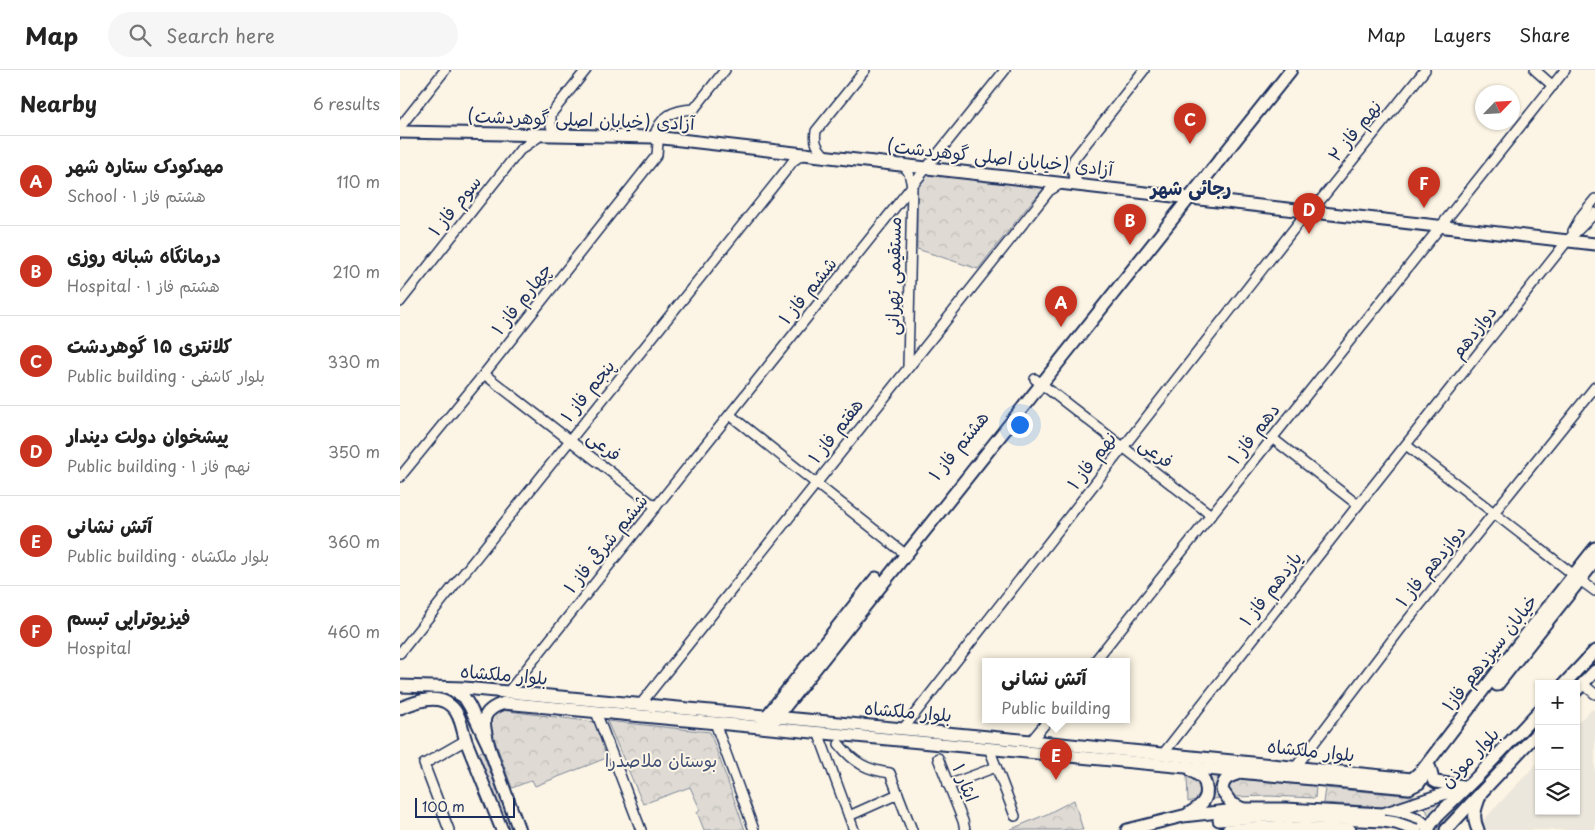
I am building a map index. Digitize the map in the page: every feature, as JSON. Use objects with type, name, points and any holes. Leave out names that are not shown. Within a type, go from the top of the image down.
[{"type":"main road","name":"هشتم فاز ۱","points":[[767,723],[1285,71]]},
{"type":"main road","name":"آزادی (خیابان اصلی گوهردشت)","points":[[400,132],[654,137],[1595,244]]},
{"type":"main road","name":"خیابان سیزدهم فاز۱","points":[[1430,768],[1577,577],[1595,548]]},
{"type":"main road","name":"خیابان سیزدهم فاز۱","points":[[1412,779],[1423,769],[1577,577],[1595,561]]},
{"type":"main road","points":[[1568,680],[1595,651]]},
{"type":"main road","points":[[1580,687],[1595,670]]},
{"type":"main road","name":"بلوار ملکشاه","points":[[400,686],[508,692],[640,705],[818,732],[989,748],[1108,754],[1163,754],[1412,779]]},
{"type":"main road","points":[[446,688],[464,697],[470,707],[488,747],[520,830]]},
{"type":"main road","points":[[400,708],[434,699],[452,706],[459,718],[502,830]]},
{"type":"main road","name":"بلوار ملکشاه","points":[[488,747],[483,722],[486,713],[494,706],[504,703],[715,723],[767,723],[903,729],[1031,741],[1074,751]]},
{"type":"main road","name":"بلوار موذن","points":[[1425,829],[1535,715]]},
{"type":"main road","points":[[1446,830],[1535,735]]},
{"type":"main road","points":[[480,775],[473,744],[480,740],[488,747]]},
{"type":"main road","name":"بلوار ملکشاه","points":[[1108,754],[1188,769],[1409,788],[1419,783],[1430,768]]},
{"type":"main road","points":[[1430,768],[1433,780],[1436,782],[1467,786]]},
{"type":"main road","points":[[1183,816],[1202,806],[1206,793],[1203,778],[1188,769]]},
{"type":"main road","points":[[1240,774],[1227,778],[1223,783],[1222,790],[1231,804],[1245,809]]},
{"type":"main road","points":[[1383,818],[1467,786]]},
{"type":"main road","points":[[1478,830],[1474,813],[1483,790]]},
{"type":"main road","points":[[1127,830],[1183,816],[1245,809],[1334,812],[1383,818],[1396,823],[1425,829]]},
{"type":"main road","points":[[1147,825],[1266,816],[1383,818],[1399,819],[1408,830]]},
{"type":"main road","points":[[1228,830],[1265,828],[1350,830]]},
{"type":"street","points":[[400,127],[445,70]]},
{"type":"street","points":[[556,135],[550,126],[552,114],[586,70]]},
{"type":"street","points":[[654,137],[659,123],[668,114],[680,110],[694,109],[725,70]]},
{"type":"street","points":[[824,155],[815,141],[816,131],[865,70]]},
{"type":"street","name":"ششم فاز ۱","points":[[730,415],[1005,70]]},
{"type":"street","points":[[1078,184],[1071,169],[1074,158],[1144,70]]},
{"type":"street","name":"نهم فاز ۲","points":[[1309,212],[1425,70]]},
{"type":"street","points":[[1535,70],[1553,86]]},
{"type":"street","name":"دهم فاز ۱","points":[[1097,658],[1565,70]]},
{"type":"street","name":"سوم فاز ۱","points":[[400,302],[520,150],[540,135]]},
{"type":"street","name":"چهارم فاز ۱","points":[[400,478],[656,155],[658,143],[654,137]]},
{"type":"street","name":"پنجم فاز ۱","points":[[400,653],[793,161],[805,153]]},
{"type":"street","points":[[903,164],[909,173],[912,186]]},
{"type":"street","name":"هفتم فاز ۱","points":[[640,705],[1049,191],[1063,183]]},
{"type":"street","name":"مستقیمی تهرانی","points":[[908,367],[912,186]]},
{"type":"street","name":"دوازدهم","points":[[1406,445],[1589,216],[1595,199]]},
{"type":"street","name":"نهم فاز ۱","points":[[903,729],[1309,212]]},
{"type":"street","name":"فرعی","points":[[484,374],[656,508]]},
{"type":"street","name":"فرعی","points":[[1038,382],[1211,515]]},
{"type":"street","name":"دوازدهم فاز ۱","points":[[1288,778],[1399,631],[1595,387]]},
{"type":"street","points":[[730,415],[902,551]]},
{"type":"street","name":"ششم شرقی فاز ۱","points":[[508,692],[730,415]]},
{"type":"street","points":[[1272,438],[1358,505]]},
{"type":"street","points":[[1406,445],[1595,591]]},
{"type":"street","name":"یازدهم فاز ۱","points":[[1163,754],[1406,445]]},
{"type":"street","points":[[1580,687],[1595,694]]},
{"type":"street","points":[[596,712],[642,830]]},
{"type":"street","points":[[715,723],[754,830]]},
{"type":"street","points":[[1031,741],[1046,723]]},
{"type":"street","points":[[818,732],[854,830]]},
{"type":"street","points":[[449,830],[424,764],[466,740]]},
{"type":"street","points":[[839,744],[849,756],[872,770],[890,773],[912,830]]},
{"type":"street","points":[[989,748],[1015,816]]},
{"type":"street","name":"ایثار ۱","points":[[938,758],[964,825]]},
{"type":"street","points":[[948,785],[996,766]]},
{"type":"street","points":[[849,816],[898,794]]},
{"type":"shaded area","points":[[1595,709],[1595,830],[1474,830],[1535,765],[1535,815],[1580,815],[1580,720],[1591,710]]},
{"type":"green space","points":[[929,172],[1046,186],[978,269],[917,249],[917,188]]},
{"type":"green space","name":"بوستان ملاصدرا","points":[[500,710],[595,722],[609,757],[535,786],[532,780],[512,788],[489,724],[495,713]]},
{"type":"green space","name":"بوستان ملاصدرا","points":[[607,721],[710,732],[745,830],[704,830],[697,812],[700,809],[690,787],[643,804]]},
{"type":"green space","points":[[1535,724],[1535,729],[1464,799],[1437,830],[1433,830],[1433,827]]},
{"type":"green space","points":[[481,751],[512,830],[507,830],[478,755]]},
{"type":"green space","points":[[1187,774],[1198,779],[1201,786],[1199,799],[1188,802]]},
{"type":"green space","points":[[1207,776],[1222,777],[1221,798],[1212,799],[1213,787]]},
{"type":"green space","points":[[1239,779],[1316,786],[1315,798],[1233,797],[1227,790],[1228,787],[1231,782]]},
{"type":"green space","points":[[1325,788],[1415,796],[1416,801],[1397,808],[1323,803]]},
{"type":"green space","points":[[1449,795],[1429,816],[1424,805]]},
{"type":"green space","points":[[1074,800],[1083,830],[1009,830],[1047,814]]},
{"type":"place","name":"کلانتری ۱۵ گوهردشت","points":[[1190,144]]},
{"type":"place","name":"فیزیوتراپی تبسم","points":[[1424,208]]},
{"type":"place","name":"پیشخوان دولت دیندار","points":[[1309,234]]},
{"type":"place","name":"درمانگاه شبانه روزی","points":[[1130,245]]},
{"type":"place","name":"مهدکودک ستاره شهر","points":[[1061,327]]},
{"type":"place","name":"آتش نشانی","points":[[1056,780]]},
{"type":"district","name":"رجائی شهر","points":[[1191,188]]}]
